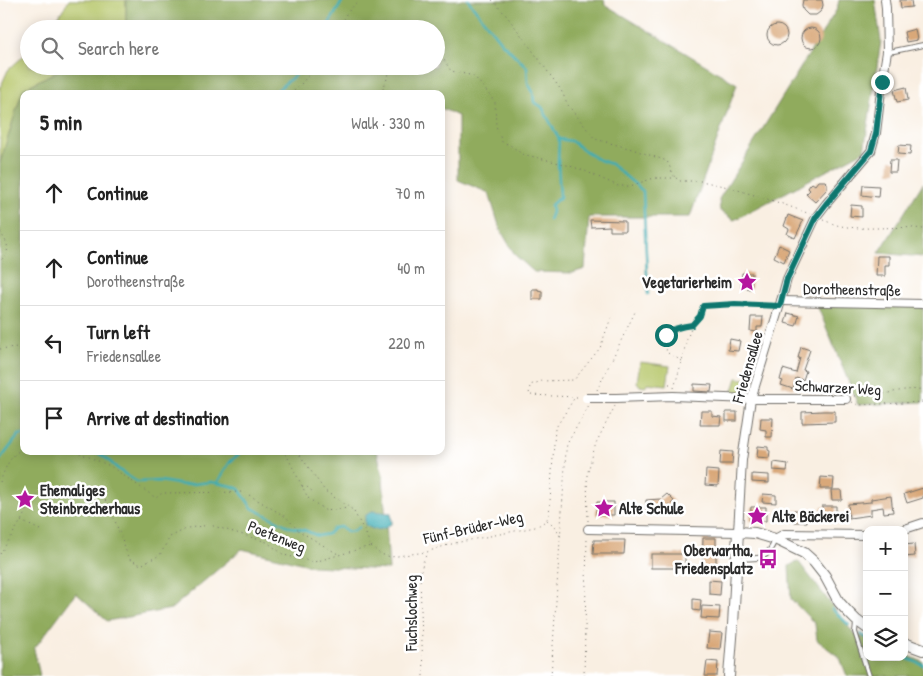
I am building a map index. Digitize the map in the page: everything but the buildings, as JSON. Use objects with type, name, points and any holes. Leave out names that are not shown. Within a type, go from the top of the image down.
[{"type":"street","name":"Friedensallee","points":[[738,532],[742,460],[751,398],[787,279],[816,217],[871,151],[876,134],[887,52],[885,0]]},
{"type":"street","name":"Dorotheenstraße","points":[[781,303],[923,304]]},
{"type":"street","points":[[588,400],[615,402],[673,396],[751,398]]},
{"type":"street","name":"Schwarzer Weg","points":[[751,398],[848,400]]},
{"type":"street","points":[[908,528],[923,522]]},
{"type":"street","points":[[588,529],[738,532],[755,533],[776,539],[804,553],[814,562],[825,576],[839,602],[863,625]]},
{"type":"street","points":[[729,676],[738,532]]},
{"type":"street","points":[[776,539],[784,534],[863,535]]},
{"type":"street","points":[[908,644],[923,650]]},
{"type":"lane","points":[[887,52],[923,45]]},
{"type":"lane","points":[[736,558],[763,557],[772,549],[776,539]]},
{"type":"lane","points":[[856,620],[855,632],[869,676]]},
{"type":"path","points":[[344,20],[346,14],[358,0]]},
{"type":"path","points":[[492,0],[530,47],[561,90],[568,105],[595,139],[632,149],[667,162],[676,178],[680,181],[700,181],[728,187],[780,203],[839,226],[923,229]]},
{"type":"path","points":[[445,62],[451,71],[474,76],[488,92],[495,102],[496,126],[502,142],[510,145],[522,154],[585,171],[618,186],[629,186],[654,178],[676,178]]},
{"type":"path","points":[[295,90],[308,75]]},
{"type":"path","points":[[383,90],[388,75]]},
{"type":"path","points":[[0,232],[8,244],[7,253],[0,260]]},
{"type":"path","points":[[673,396],[674,385],[686,342],[692,325],[700,316],[703,306],[781,303]]},
{"type":"path","points":[[594,394],[636,310]]},
{"type":"path","name":"Fünf-Brüder-Weg","points":[[370,546],[380,554],[391,557],[427,552],[455,543],[542,524],[548,516],[555,429],[574,397],[529,395],[530,385],[542,381],[574,380],[600,348],[612,315]]},
{"type":"path","points":[[682,361],[666,352],[666,335],[670,331],[692,325]]},
{"type":"path","points":[[0,349],[20,350]]},
{"type":"path","points":[[669,384],[674,385]]},
{"type":"path","points":[[848,400],[853,396],[923,389]]},
{"type":"path","points":[[552,676],[566,451],[567,444],[588,400]]},
{"type":"path","name":"Schwarzer Weg","points":[[848,400],[858,405],[923,402]]},
{"type":"path","points":[[584,676],[588,529],[587,475],[596,443],[615,402]]},
{"type":"path","points":[[0,482],[7,464],[20,449]]},
{"type":"path","points":[[84,455],[110,466],[156,498],[162,493],[244,492],[286,517],[299,531],[339,554]]},
{"type":"path","points":[[286,455],[308,498],[326,511],[349,508]]},
{"type":"path","points":[[301,455],[325,491],[353,510],[366,534],[370,546]]},
{"type":"path","name":"Poetenweg","points":[[0,554],[33,497],[63,484],[80,485],[108,502],[129,559],[141,565],[160,555],[170,537],[188,528],[210,525],[267,542],[284,555],[314,562],[370,546]]},
{"type":"path","points":[[301,486],[307,487],[312,492]]},
{"type":"path","points":[[546,520],[556,527],[560,537]]},
{"type":"path","points":[[20,521],[40,530]]},
{"type":"path","name":"Fuchslochweg","points":[[423,676],[420,575],[427,552]]},
{"type":"green space","points":[[69,0],[126,0],[126,20],[56,20]]},
{"type":"green space","points":[[126,0],[605,0],[604,4],[737,84],[690,217],[589,217],[585,269],[572,273],[534,272],[515,255],[500,229],[489,193],[458,180],[458,116],[445,110],[445,90],[23,90],[50,75],[445,75],[445,20],[126,20]]},
{"type":"green space","points":[[839,0],[875,0],[881,41],[864,151],[734,220],[720,211],[719,199],[837,9]]},
{"type":"green space","points":[[20,59],[20,75],[50,75],[20,90],[20,99],[0,163],[0,88],[8,70]]},
{"type":"green space","points":[[20,99],[20,455],[378,455],[383,476],[389,570],[313,566],[242,549],[171,609],[107,621],[76,593],[34,649],[40,676],[0,676],[0,163]]},
{"type":"green space","points":[[923,183],[923,257],[879,253]]},
{"type":"green space","points":[[923,304],[923,402],[858,405],[817,305]]},
{"type":"green space","points":[[640,362],[670,366],[667,385],[647,383],[645,387],[640,386],[637,382]]},
{"type":"green space","points":[[737,378],[753,380],[748,394],[745,396],[732,394]]},
{"type":"green space","points":[[798,561],[854,634],[863,637],[863,661],[908,661],[908,656],[923,662],[923,676],[847,676],[840,658],[817,640],[815,624],[791,599],[789,566]]},
{"type":"water","points":[[372,511],[391,513],[392,523],[379,530],[365,525],[365,516]]},
{"type":"waterway","points":[[331,20],[343,0]]},
{"type":"waterway","points":[[468,0],[501,42],[527,67],[528,83],[533,92],[534,102],[542,107],[559,139],[571,141],[597,159],[611,164],[643,191],[648,294]]},
{"type":"waterway","points":[[278,90],[295,75]]},
{"type":"waterway","points":[[549,220],[552,212],[551,205],[560,197],[559,139]]},
{"type":"waterway","points":[[0,460],[20,435]]},
{"type":"waterway","points":[[101,455],[137,482],[160,481],[184,485],[211,482],[232,486],[239,489],[252,508],[290,527],[318,536],[328,534],[334,528],[341,527],[348,532],[354,531],[359,527]]},
{"type":"waterway","points":[[217,483],[230,462],[238,455]]},
{"type":"waterway","points":[[832,609],[849,625]]},
{"type":"waterway","points":[[908,659],[923,665]]},
{"type":"place","name":"Vegetarierheim","points":[[747,282]]},
{"type":"place","name":"Ehemaliges Steinbrecherhaus","points":[[25,499]]},
{"type":"place","name":"Alte Schule","points":[[604,508]]},
{"type":"place","name":"Alte Bäckerei","points":[[757,516]]},
{"type":"place","name":"Oberwartha, Friedensplatz","points":[[768,559]]},
{"type":"route","points":[[666,335],[670,331],[692,325],[700,316],[703,306],[735,304],[780,306],[787,279],[816,217],[871,151],[876,134],[882,82]]}]
